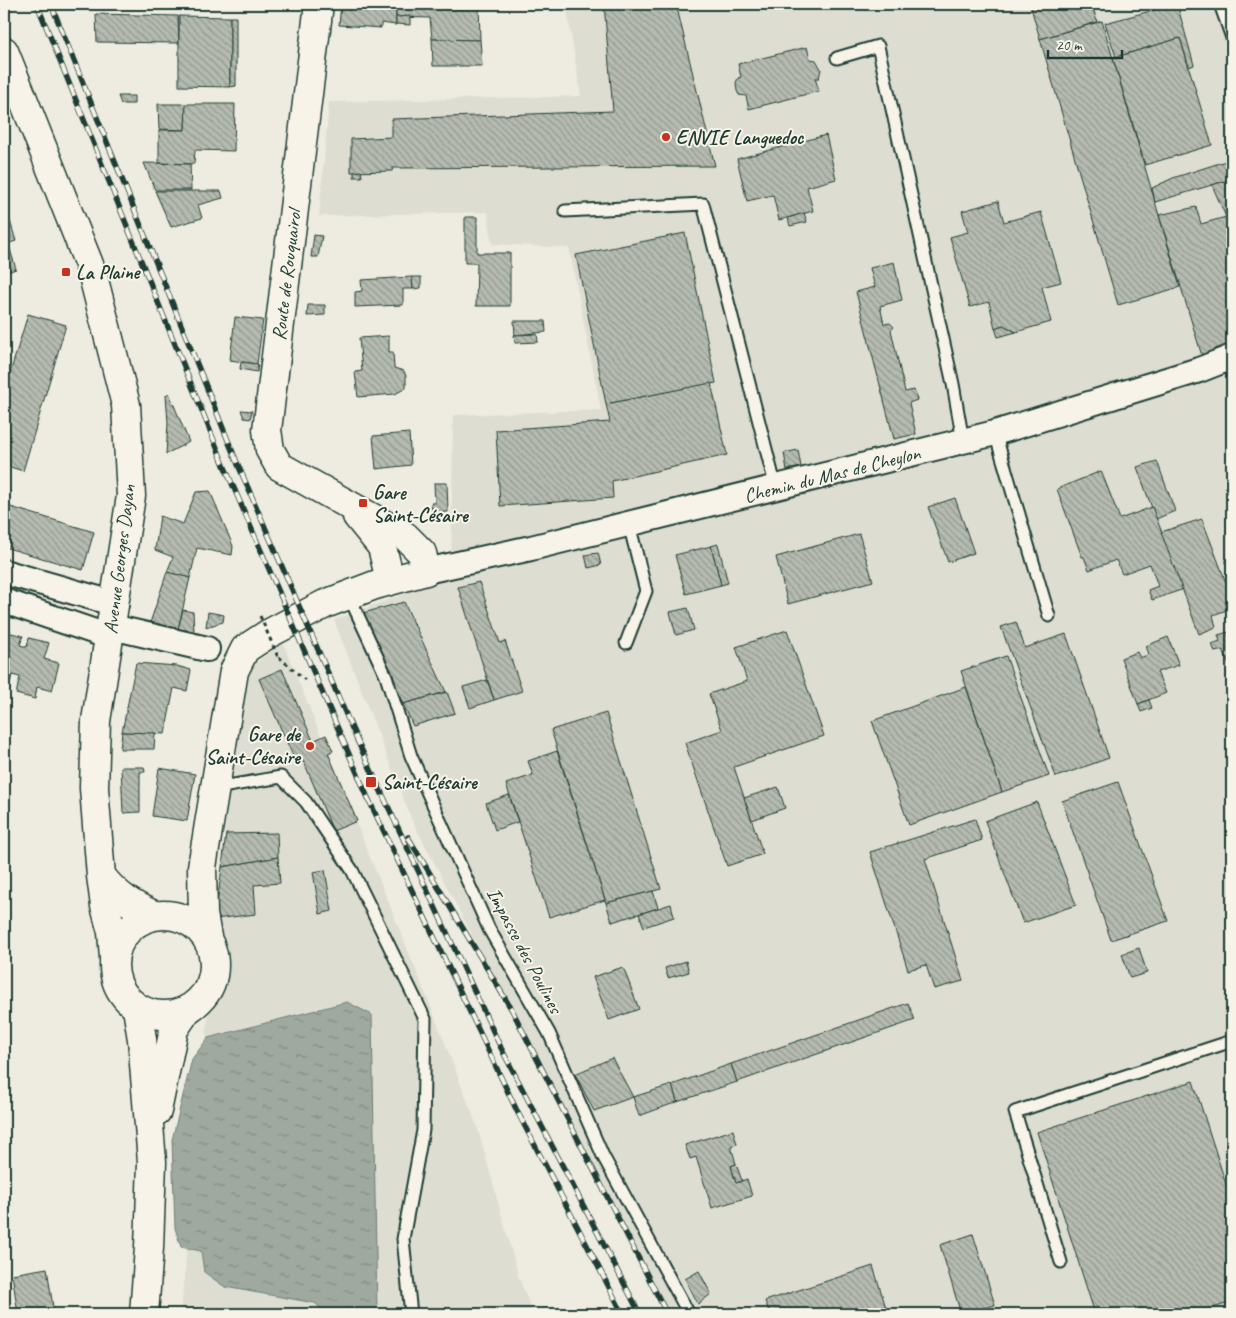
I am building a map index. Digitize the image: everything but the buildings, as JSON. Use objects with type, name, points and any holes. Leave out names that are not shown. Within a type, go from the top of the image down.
[{"type":"street","name":"Route de Rouquairol","points":[[318,4],[267,430],[270,450],[279,466],[405,536],[422,552],[426,571]]},
{"type":"street","name":"Avenue Georges Dayan","points":[[4,51],[92,272],[126,405],[131,496],[96,721],[94,788],[105,906],[112,932],[114,958]]},
{"type":"street","name":"Chemin du Mas de Cheylon","points":[[426,571],[629,524],[995,433],[1199,370],[1232,357]]},
{"type":"street","name":"Route de Rouquairol","points":[[348,505],[374,534],[382,547],[382,583]]},
{"type":"street","points":[[144,1314],[149,1248],[152,1162],[158,1108],[166,1062],[174,1029],[187,1010],[205,995],[213,980],[215,966],[203,914],[202,867],[234,671],[245,649],[348,594],[426,571]]},
{"type":"street","points":[[4,572],[112,623]]},
{"type":"street","points":[[4,602],[112,623],[207,648]]},
{"type":"street","points":[[187,1010],[176,1014],[156,1015],[137,1008],[119,987],[114,972],[114,958],[118,943],[130,928],[140,920],[161,915],[179,906],[202,867]]},
{"type":"street","points":[[102,877],[114,892],[132,905],[161,915],[190,921],[207,937]]},
{"type":"street","points":[[137,1008],[142,1039],[152,1162]]},
{"type":"lane","points":[[1220,4],[1232,38]]},
{"type":"lane","points":[[837,58],[878,46],[954,392],[963,441]]},
{"type":"lane","points":[[565,211],[703,204],[776,488]]},
{"type":"lane","points":[[995,433],[1049,616]]},
{"type":"lane","points":[[626,643],[646,591],[629,524]]},
{"type":"lane","name":"Impasse des Poulines","points":[[348,594],[386,676],[411,756],[489,929],[549,1033],[603,1156],[689,1314]]},
{"type":"lane","points":[[214,788],[281,777],[306,802],[352,870],[425,1019],[423,1130],[403,1239],[411,1314]]},
{"type":"lane","points":[[1061,1262],[1015,1112],[1232,1041]]},
{"type":"path","points":[[269,636],[305,680]]},
{"type":"shaded area","points":[[566,4],[1232,4],[1232,1314],[669,1314],[411,818],[334,620],[451,576],[453,415],[601,410],[569,248],[492,244],[488,212],[319,216],[329,102],[581,96]]},
{"type":"shaded area","points":[[283,643],[429,1002],[477,1126],[519,1278],[533,1314],[181,1314],[239,675]]},
{"type":"water","points":[[347,1002],[372,1015],[377,1314],[326,1314],[315,1303],[225,1287],[204,1272],[201,1251],[181,1247],[175,1228],[172,1140],[192,1059],[208,1038]]},
{"type":"railway","points":[[37,4],[224,465],[368,798],[518,1113],[623,1314]]},
{"type":"railway","points":[[51,4],[236,460],[357,740],[501,1048],[640,1314]]},
{"type":"railway","points":[[408,837],[512,1010],[667,1314]]},
{"type":"place","name":"ENVIE Languedoc","points":[[666,137]]},
{"type":"place","name":"La Plaine","points":[[66,272]]},
{"type":"place","name":"Gare Saint-Césaire","points":[[363,503]]},
{"type":"place","name":"Gare de Saint-Césaire","points":[[310,746]]},
{"type":"place","name":"Saint-Césaire","points":[[371,782]]}]
